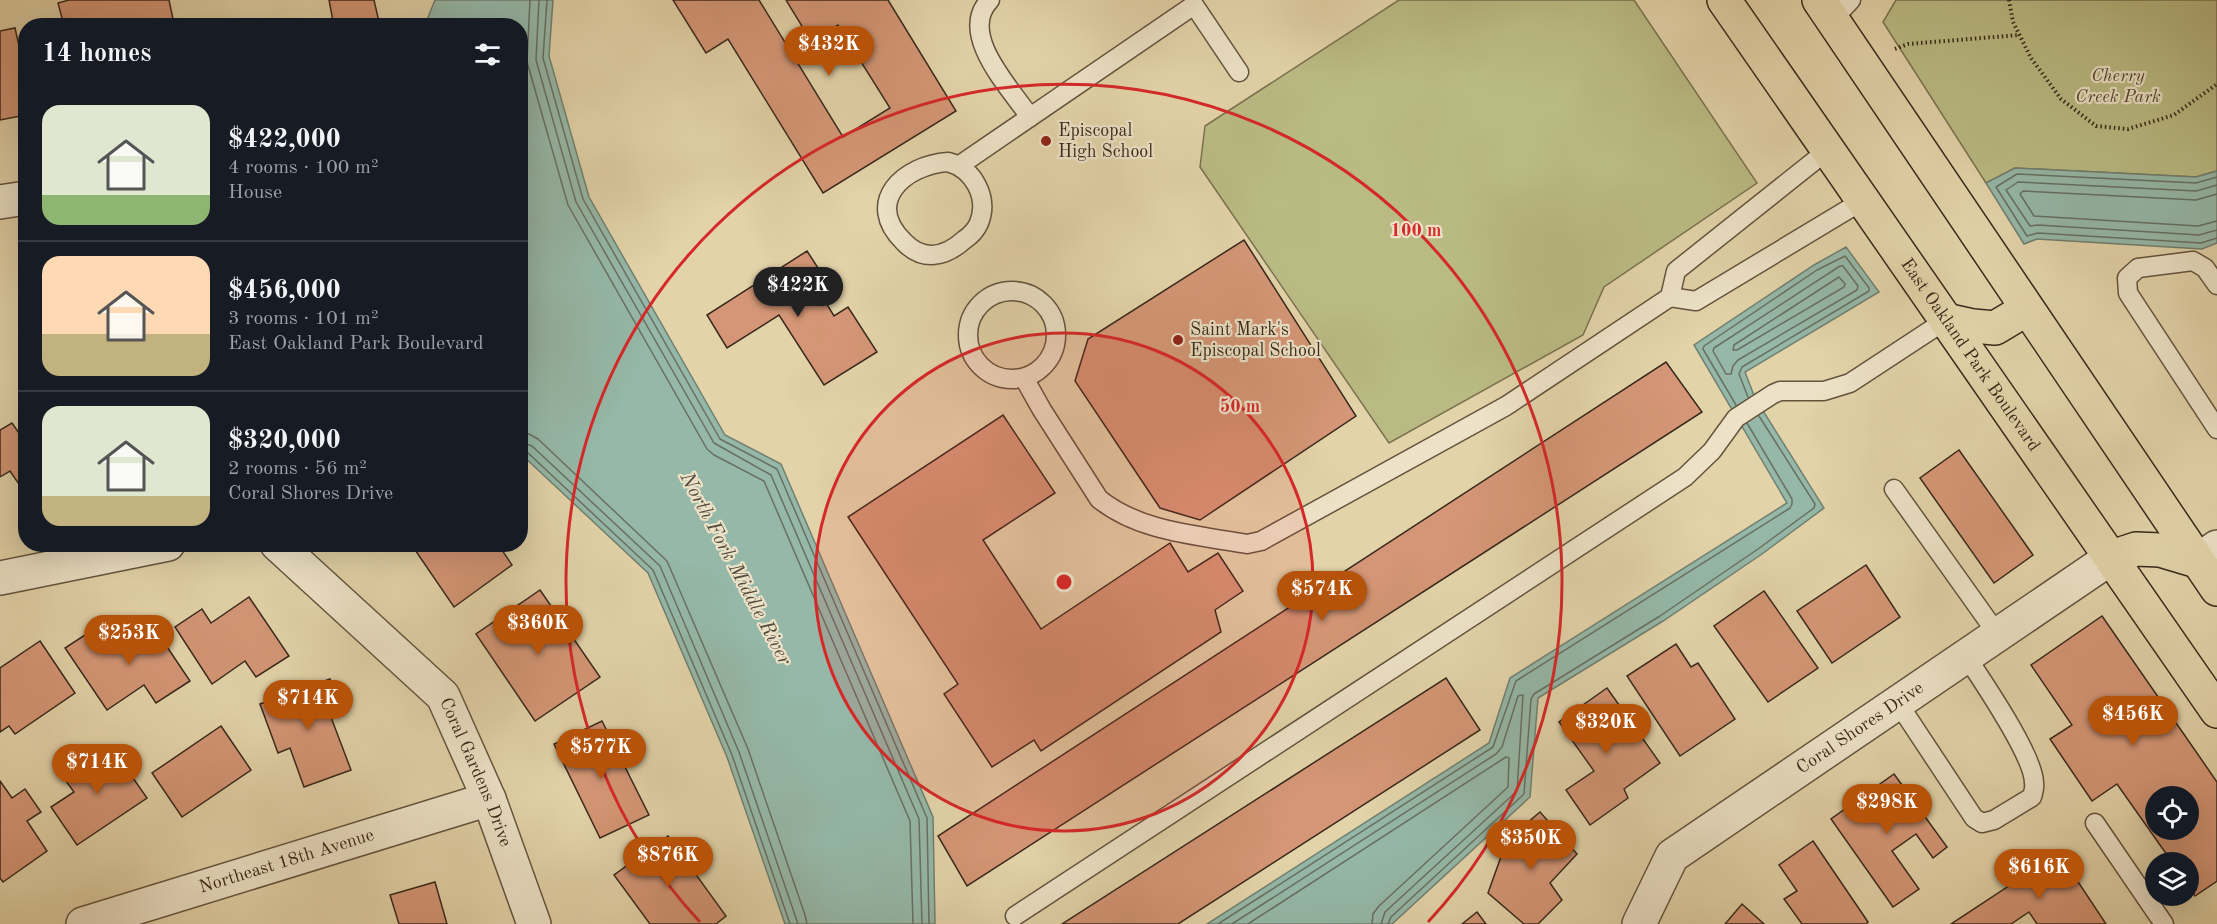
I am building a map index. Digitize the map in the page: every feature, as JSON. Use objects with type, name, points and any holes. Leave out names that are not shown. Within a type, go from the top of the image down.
[{"type":"main road","name":"East Oakland Park Boulevard","points":[[1724,0],[2217,711]]},
{"type":"main road","points":[[1834,7],[2026,309],[2207,554],[2217,589]]},
{"type":"main road","points":[[1946,320],[1995,328],[2026,309]]},
{"type":"main road","points":[[2112,557],[2136,549],[2207,554]]},
{"type":"street","points":[[0,202],[18,199]]},
{"type":"street","points":[[0,578],[128,552]]},
{"type":"street","name":"Coral Gardens Drive","points":[[286,552],[443,696],[489,799],[534,924]]},
{"type":"street","name":"Coral Shores Drive","points":[[1639,924],[1672,856],[2112,557]]},
{"type":"street","name":"Northeast 18th Avenue","points":[[83,924],[489,799]]},
{"type":"lane","points":[[990,0],[984,6],[978,25],[984,50],[1030,117]]},
{"type":"lane","points":[[960,165],[979,190],[982,202],[978,225],[964,240],[945,254],[930,256],[916,252],[903,242],[891,224],[887,209],[888,196],[897,183],[920,167],[948,162],[960,165],[1193,3],[1239,72]]},
{"type":"lane","points":[[1670,297],[1676,272],[1828,150]]},
{"type":"lane","points":[[1024,378],[1100,499],[1112,509],[1132,520],[1153,527],[1247,544],[1261,541],[1506,406],[1670,297],[1696,301],[1862,201]]},
{"type":"lane","points":[[2217,285],[2205,268],[2193,261],[2138,268],[2127,278],[2128,293],[2217,429]]},
{"type":"lane","points":[[1002,291],[1017,291],[1032,295],[1044,304],[1053,317],[1056,332],[1055,347],[1049,361],[1038,372],[1024,378],[1010,380],[996,377],[974,359],[969,346],[968,332],[971,318],[978,306],[989,297],[1002,291]]},
{"type":"lane","points":[[1015,916],[1685,477],[1712,451],[1736,418],[1762,400],[1780,391],[1824,391],[1850,383],[1946,320]]},
{"type":"lane","points":[[1894,489],[1998,635]]},
{"type":"lane","points":[[1898,703],[1974,818],[1982,823],[1994,820],[2032,797],[2035,782],[2026,756],[1966,656]]},
{"type":"lane","points":[[2096,823],[2163,924]]},
{"type":"path","points":[[2009,0],[2013,22],[2031,58],[2061,99],[2097,126],[2128,129],[2174,115],[2217,84]]},
{"type":"path","points":[[1894,49],[1908,44],[2019,35]]},
{"type":"green space","points":[[1399,0],[1634,0],[1757,183],[1604,287],[1583,335],[1389,443],[1200,167],[1205,126]]},
{"type":"green space","name":"Cherry Creek Park","points":[[1896,0],[2217,0],[2217,171],[2196,177],[2015,168],[1986,183],[1883,22]]},
{"type":"water","name":"North Fork Middle River","points":[[435,0],[553,0],[549,56],[589,197],[725,435],[781,464],[933,817],[935,924],[785,924],[727,757],[648,573],[528,461],[528,18],[428,18]]},
{"type":"water","points":[[2015,168],[2196,177],[2217,171],[2217,243],[2202,249],[2037,239],[2024,244],[1986,183]]},
{"type":"water","points":[[1846,247],[1879,292],[1745,372],[1755,398],[1824,508],[1762,554],[1663,621],[1538,698],[1530,797],[1392,924],[1207,924],[1489,743],[1510,678],[1787,503],[1694,345],[1814,265]]},
{"type":"building","points":[[69,0],[169,0],[173,18],[62,18],[58,3]]},
{"type":"building","points":[[329,0],[374,0],[378,18],[332,18]]},
{"type":"building","points":[[673,0],[759,0],[843,137],[890,108],[838,25],[811,41],[786,0],[888,0],[956,111],[823,193],[728,39],[706,53]]},
{"type":"building","points":[[15,28],[18,41],[18,117],[0,120],[0,31]]},
{"type":"building","points":[[1244,240],[1356,416],[1200,520],[1160,508],[1075,381],[1088,339]]},
{"type":"building","points":[[807,251],[833,291],[823,298],[834,316],[848,307],[877,352],[824,385],[779,315],[727,348],[707,315]]},
{"type":"building","points":[[1666,362],[1702,412],[967,886],[938,836]]},
{"type":"building","points":[[1003,415],[1055,493],[983,540],[1041,629],[1170,543],[1188,572],[1218,553],[1243,591],[1215,610],[1221,632],[1041,751],[1034,740],[992,767],[944,694],[958,684],[848,517]]},
{"type":"building","points":[[12,423],[18,432],[18,483],[10,471],[0,477],[0,430]]},
{"type":"building","points":[[1959,450],[2033,555],[1994,583],[1920,478]]},
{"type":"building","points":[[416,552],[503,552],[512,565],[454,607]]},
{"type":"building","points":[[1866,565],[1900,617],[1832,663],[1797,611]]},
{"type":"building","points":[[540,590],[600,677],[535,721],[476,634]]},
{"type":"building","points":[[1764,591],[1818,668],[1768,702],[1714,626]]},
{"type":"building","points":[[249,597],[289,656],[256,677],[245,661],[212,684],[175,627],[202,609],[211,623]]},
{"type":"building","points":[[2102,616],[2217,782],[2217,881],[2199,893],[2199,852],[2165,852],[2156,840],[2199,840],[2199,786],[2145,786],[2145,824],[2117,784],[2092,801],[2050,739],[2072,725],[2031,665]]},
{"type":"building","points":[[149,620],[190,681],[156,703],[144,685],[107,710],[65,648],[91,631],[104,651]]},
{"type":"building","points":[[40,641],[75,693],[15,734],[9,726],[0,732],[0,668]]},
{"type":"building","points":[[1676,644],[1691,667],[1698,663],[1735,719],[1680,756],[1627,676]]},
{"type":"building","points":[[1446,678],[1480,730],[1178,924],[1062,924]]},
{"type":"building","points":[[330,679],[340,708],[329,712],[351,770],[304,787],[290,748],[278,753],[260,704]]},
{"type":"building","points":[[1607,688],[1660,763],[1624,789],[1628,798],[1590,825],[1566,790],[1594,771],[1559,722]]},
{"type":"building","points":[[602,721],[649,815],[600,838],[554,744]]},
{"type":"building","points":[[221,726],[251,770],[182,817],[152,773]]},
{"type":"building","points":[[110,745],[147,798],[77,845],[51,807],[74,792],[63,777]]},
{"type":"building","points":[[1894,774],[1947,847],[1933,858],[1916,834],[1892,851],[1919,889],[1893,907],[1831,819]]},
{"type":"building","points":[[0,781],[12,798],[25,789],[41,812],[27,821],[47,851],[3,882],[0,878]]},
{"type":"building","points":[[1540,812],[1577,854],[1550,883],[1562,900],[1538,924],[1524,924],[1488,893],[1507,840]]},
{"type":"building","points":[[668,836],[726,916],[716,924],[650,924],[614,875]]},
{"type":"building","points":[[1813,841],[1868,922],[1866,924],[1802,924],[1784,899],[1797,891],[1779,865]]},
{"type":"building","points":[[2059,853],[2106,924],[2037,924],[2029,912],[2011,924],[1951,924]]},
{"type":"building","points":[[435,882],[447,924],[399,924],[390,895]]},
{"type":"building","points":[[1742,904],[1764,924],[1725,924]]},
{"type":"building","points":[[1477,912],[1486,924],[1462,924]]},
{"type":"place","name":"Episcopal High School","points":[[1046,141]]},
{"type":"place","name":"Saint Mark's Episcopal School","points":[[1178,340]]}]
